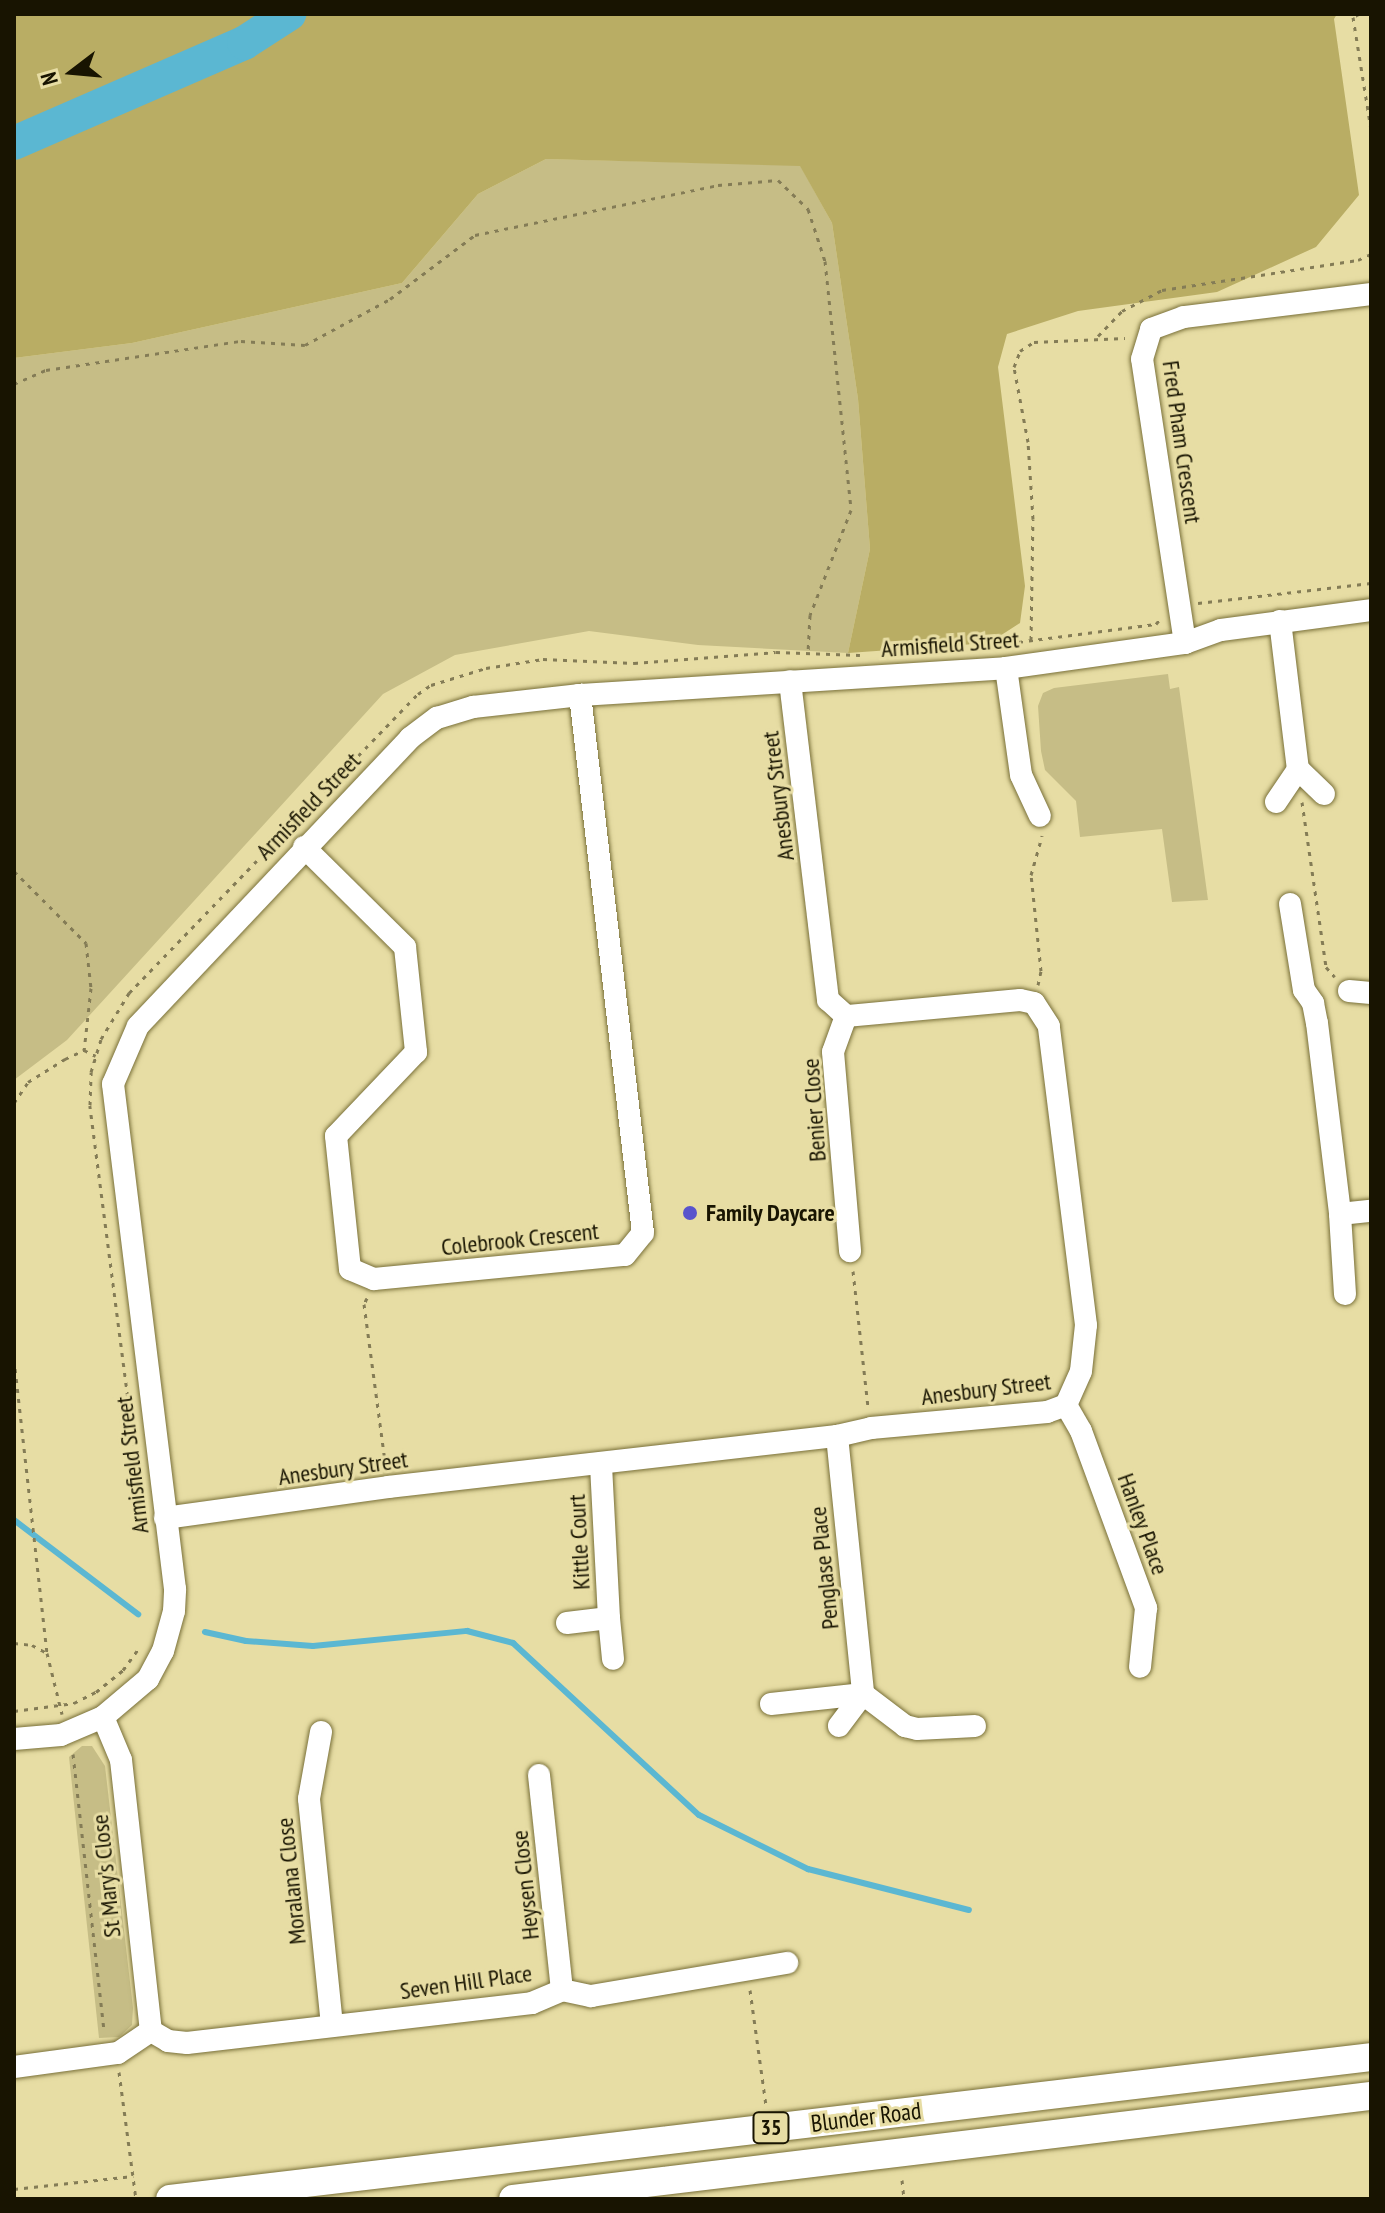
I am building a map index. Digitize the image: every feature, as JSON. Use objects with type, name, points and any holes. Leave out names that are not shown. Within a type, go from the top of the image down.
[{"type":"main road","name":"Blunder Road","points":[[170,2199],[1371,2057]]},
{"type":"main road","name":"Blunder Road","points":[[513,2199],[1371,2096]]},
{"type":"street","name":"Fred Pham Crescent","points":[[1185,643],[1142,359],[1151,329],[1184,317],[1371,294]]},
{"type":"street","name":"Armisfield Street","points":[[14,1739],[72,1732],[103,1717],[148,1679],[163,1651],[174,1611],[175,1589],[154,1519],[113,1084],[138,1026],[410,738],[437,718],[473,707],[580,695],[1006,668],[1185,643],[1221,630],[1371,610]]},
{"type":"street","points":[[1280,621],[1298,769],[1324,794]]},
{"type":"street","points":[[1006,668],[1021,775],[1040,816]]},
{"type":"street","name":"Anesbury Street","points":[[790,681],[828,1000],[846,1016]]},
{"type":"street","name":"Colebrook Crescent","points":[[374,1279],[625,1255],[643,1233],[580,695]]},
{"type":"street","points":[[1276,802],[1298,769]]},
{"type":"street","points":[[304,847],[405,947],[416,1052],[336,1136],[350,1269],[374,1279]]},
{"type":"street","points":[[1290,904],[1304,990],[1313,1003],[1317,1023],[1340,1214],[1345,1294]]},
{"type":"street","points":[[846,1016],[1020,1000],[1034,1003]]},
{"type":"street","name":"Anesbury Street","points":[[154,1519],[388,1487],[837,1436],[871,1428],[1047,1412],[1066,1405],[1081,1371],[1086,1325],[1049,1026],[1034,1003]]},
{"type":"street","name":"Benier Close","points":[[846,1016],[833,1052],[850,1251]]},
{"type":"street","points":[[1340,1214],[1371,1211]]},
{"type":"street","name":"Hanley Place","points":[[1066,1405],[1081,1431],[1146,1608],[1140,1667]]},
{"type":"street","name":"Penglase Place","points":[[837,1436],[863,1694]]},
{"type":"street","name":"Kittle Court","points":[[601,1463],[613,1659]]},
{"type":"street","name":"Kittle Court","points":[[567,1623],[609,1618]]},
{"type":"street","points":[[771,1704],[863,1694],[892,1718],[917,1729],[975,1726]]},
{"type":"street","points":[[839,1726],[863,1694]]},
{"type":"street","name":"St Mary's Close","points":[[103,1717],[121,1760],[151,2031]]},
{"type":"street","name":"Moralana Close","points":[[321,1732],[309,1799],[332,2025]]},
{"type":"street","name":"Heysen Close","points":[[539,1775],[562,1990]]},
{"type":"street","name":"Seven Hill Place","points":[[151,2031],[168,2041],[187,2043],[532,2003],[562,1990],[591,1996],[787,1963]]},
{"type":"street","points":[[14,2067],[118,2053],[151,2031]]},
{"type":"path","points":[[1359,14],[1353,17],[1371,130]]},
{"type":"path","points":[[14,384],[46,370],[241,341],[305,345],[390,299],[475,235],[703,187],[778,180],[808,209],[825,261],[851,510],[810,615],[808,654]]},
{"type":"path","points":[[1097,337],[1122,311],[1162,290],[1358,260],[1371,254]]},
{"type":"path","points":[[1031,640],[1033,519],[1028,442],[1014,367],[1020,351],[1034,342],[1097,337],[1147,340]]},
{"type":"path","points":[[968,648],[1156,624],[1172,607],[1371,583]]},
{"type":"path","points":[[154,1519],[90,1105],[91,1072],[96,1056],[113,1014],[129,993],[418,694],[431,685],[486,668],[543,659],[634,663],[776,652],[868,655]]},
{"type":"path","points":[[1298,769],[1326,967],[1360,992]]},
{"type":"path","points":[[1034,1003],[1041,971],[1031,875],[1043,842],[1040,816]]},
{"type":"path","points":[[14,871],[86,943],[91,988],[84,1051]]},
{"type":"path","points":[[84,1051],[96,1056]]},
{"type":"path","points":[[14,1103],[28,1082],[84,1051]]},
{"type":"path","points":[[850,1251],[871,1428]]},
{"type":"path","points":[[374,1279],[364,1304],[388,1487]]},
{"type":"path","points":[[14,1359],[47,1653],[58,1706],[75,1744],[72,1759],[105,2040],[123,2058],[119,2072],[136,2199]]},
{"type":"path","points":[[14,1711],[58,1706],[96,1692],[123,1670],[144,1638]]},
{"type":"path","points":[[14,1643],[47,1653]]},
{"type":"path","points":[[747,1972],[769,2129]]},
{"type":"path","points":[[14,2189],[133,2176]]},
{"type":"path","points":[[902,2180],[904,2199]]},
{"type":"shaded area","points":[[14,14],[1337,14],[1334,19],[1359,195],[1316,247],[1217,292],[1078,311],[1007,334],[998,367],[1025,586],[1020,623],[989,643],[848,653],[870,549],[858,399],[832,223],[800,166],[546,159],[478,194],[402,283],[132,343],[14,358]]},
{"type":"shaded area","points":[[546,159],[800,165],[832,223],[858,399],[870,549],[848,653],[698,645],[589,631],[455,655],[383,694],[67,1040],[14,1080],[14,358],[132,343],[402,283],[478,194]]},
{"type":"shaded area","points":[[1168,674],[1170,689],[1179,687],[1208,900],[1172,902],[1162,829],[1080,837],[1076,801],[1045,770],[1041,751],[1038,706],[1043,693],[1054,688]]},
{"type":"shaded area","points":[[82,1746],[92,1746],[105,1766],[133,2008],[132,2025],[119,2037],[99,2038],[69,1757]]},
{"type":"waterway","points":[[14,143],[244,43],[289,14]]},
{"type":"waterway","points":[[14,1520],[138,1614]]},
{"type":"waterway","points":[[205,1632],[246,1641],[313,1646],[467,1631],[513,1643],[699,1815],[808,1869],[969,1910]]},
{"type":"place","name":"Family Daycare","points":[[690,1213]]}]
